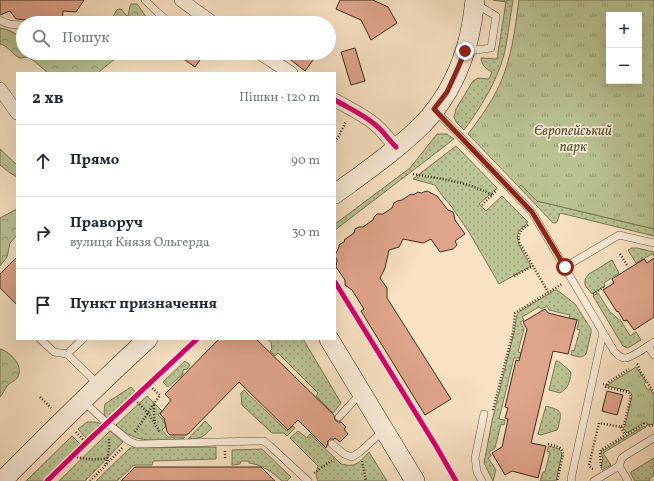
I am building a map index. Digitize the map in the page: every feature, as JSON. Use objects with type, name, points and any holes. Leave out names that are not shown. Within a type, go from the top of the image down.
[{"type":"main road","points":[[336,193],[396,147],[424,122],[447,92],[465,51],[475,2]]},
{"type":"main road","points":[[2,481],[147,340]]},
{"type":"main road","points":[[330,340],[415,481]]},
{"type":"street","points":[[181,0],[203,16]]},
{"type":"street","points":[[271,60],[289,72]]},
{"type":"street","points":[[0,89],[16,112]]},
{"type":"street","points":[[336,101],[365,117],[379,128],[396,147]]},
{"type":"lane","points":[[145,0],[162,16]]},
{"type":"lane","points":[[0,20],[4,23],[16,25]]},
{"type":"lane","points":[[434,109],[532,212],[603,333],[619,357],[625,358],[630,356],[651,344],[654,355]]},
{"type":"lane","points":[[565,267],[619,235],[654,243]]},
{"type":"lane","points":[[572,481],[571,479],[603,333]]},
{"type":"lane","points":[[41,340],[54,352],[67,354],[99,385]]},
{"type":"lane","points":[[67,354],[82,340]]},
{"type":"lane","points":[[338,417],[361,392]]},
{"type":"lane","points":[[83,401],[108,424],[129,441],[136,444],[260,441],[269,445],[307,480]]},
{"type":"lane","points":[[482,481],[477,472],[475,458],[484,414]]},
{"type":"lane","points":[[332,444],[344,454],[352,457],[384,429]]},
{"type":"lane","points":[[594,481],[619,466],[622,458],[626,455],[654,438]]},
{"type":"lane","points":[[619,466],[628,481]]},
{"type":"path","points":[[336,140],[351,109]]},
{"type":"path","points":[[413,174],[456,181],[484,190],[492,195]]},
{"type":"path","points":[[482,205],[499,188]]},
{"type":"path","points":[[529,221],[528,225],[521,231],[519,236],[521,245],[548,292]]},
{"type":"path","points":[[620,254],[628,265]]},
{"type":"path","points":[[514,276],[533,266]]},
{"type":"path","points":[[492,412],[513,332],[515,313],[571,278]]},
{"type":"path","points":[[591,296],[604,287]]},
{"type":"path","points":[[621,428],[624,425],[631,394],[606,386],[609,382],[637,364],[654,393]]},
{"type":"path","points":[[143,389],[153,380]]},
{"type":"path","points":[[90,481],[129,441],[154,405],[160,395],[150,386]]},
{"type":"path","points":[[127,404],[138,394]]},
{"type":"path","points":[[40,396],[51,408]]},
{"type":"path","points":[[135,400],[155,422],[165,444]]},
{"type":"path","points":[[154,405],[155,422]]},
{"type":"path","points":[[625,435],[621,428],[599,423],[590,465],[593,469],[597,469],[601,466],[601,450],[644,424],[648,426],[654,425]]},
{"type":"path","points":[[80,448],[87,444],[108,424]]},
{"type":"path","points":[[105,466],[109,450],[108,424]]},
{"type":"path","points":[[76,432],[87,444]]},
{"type":"path","points":[[548,444],[561,448],[563,451],[557,481]]},
{"type":"path","points":[[225,449],[225,460]]},
{"type":"path","points":[[360,451],[366,481]]},
{"type":"path","points":[[307,480],[344,454]]},
{"type":"path","points":[[69,459],[76,455],[86,460],[113,457]]},
{"type":"green space","points":[[493,0],[513,0],[504,55],[497,75],[487,94],[464,130],[456,122],[454,117],[456,109],[473,81],[478,78],[489,79],[492,72],[485,67],[481,58],[497,59],[506,2]]},
{"type":"green space","name":"Європейський парк","points":[[519,0],[654,0],[654,229],[537,201],[521,185],[519,187],[468,134],[497,91],[505,71],[515,30]]},
{"type":"green space","points":[[131,4],[137,4],[145,16],[128,16]]},
{"type":"green space","points":[[118,9],[121,9],[127,16],[114,16]]},
{"type":"green space","points":[[0,28],[6,29],[16,34],[16,55],[6,47],[0,44]]},
{"type":"green space","points":[[33,60],[113,60],[99,72],[47,72]]},
{"type":"green space","points":[[437,134],[447,134],[454,139],[336,229],[336,223],[410,168]]},
{"type":"green space","points":[[456,146],[497,188],[479,204],[486,211],[502,196],[528,222],[519,231],[518,239],[519,244],[531,266],[499,284],[469,232],[435,185],[413,179]]},
{"type":"green space","points":[[0,149],[16,164],[16,176],[10,173],[0,165]]},
{"type":"green space","points":[[521,185],[537,201],[654,229],[654,236],[560,213],[557,222],[553,223],[519,187]]},
{"type":"green space","points":[[16,210],[16,236],[10,243],[7,257],[0,266],[0,218]]},
{"type":"green space","points":[[632,248],[654,252],[654,256],[652,254],[636,263],[628,250]]},
{"type":"green space","points":[[612,260],[619,273],[604,283],[605,286],[592,294],[585,285],[585,279],[589,274]]},
{"type":"green space","points":[[555,290],[575,304],[591,329],[586,354],[581,357],[571,355],[572,350],[574,351],[580,330],[577,329],[579,320],[569,318],[570,315],[549,310],[547,306],[541,309],[539,307],[522,317],[524,320],[520,322],[524,329],[518,352],[521,353],[520,358],[514,358],[499,419],[505,420],[504,425],[501,424],[495,448],[489,452],[491,456],[488,458],[496,470],[493,481],[484,463],[492,421],[515,329],[517,315],[519,312]]},
{"type":"green space","points":[[598,293],[610,312],[621,321],[630,336],[636,332],[641,340],[628,348],[623,346],[593,296]]},
{"type":"green space","points":[[268,340],[304,340],[341,403],[333,413],[316,396],[318,393],[278,353],[275,356],[270,351],[272,349],[271,342]]},
{"type":"green space","points":[[0,349],[8,353],[16,360],[19,374],[16,379],[8,385],[0,397]]},
{"type":"green space","points":[[185,361],[190,365],[187,369],[183,370],[183,374],[168,387],[163,382]]},
{"type":"green space","points":[[556,361],[558,361],[571,373],[568,384],[560,393],[549,390]]},
{"type":"green space","points":[[636,367],[646,382],[644,384],[648,390],[650,389],[654,396],[654,424],[648,425],[647,423],[643,423],[627,433],[623,428],[625,426],[632,396],[631,393],[629,391],[608,386]]},
{"type":"green space","points":[[131,387],[136,393],[108,419],[104,410],[105,404]]},
{"type":"green space","points":[[244,390],[287,431],[293,426],[295,428],[287,436],[284,433],[272,433],[242,405],[241,393]]},
{"type":"green space","points":[[147,396],[162,411],[158,415],[167,425],[162,430],[168,437],[185,437],[183,439],[157,440],[137,438],[128,434],[116,425]]},
{"type":"green space","points":[[546,406],[560,412],[560,418],[557,430],[541,435],[538,434]]},
{"type":"green space","points":[[205,421],[212,428],[202,437],[188,439]]},
{"type":"green space","points":[[87,422],[102,424],[87,439],[78,429]]},
{"type":"green space","points":[[644,426],[646,427],[603,453],[611,465],[602,470],[601,467],[603,459],[601,452]]},
{"type":"green space","points":[[110,431],[123,442],[85,481],[59,481]]},
{"type":"green space","points":[[298,431],[307,438],[310,434],[341,464],[354,465],[363,459],[369,452],[387,481],[318,481],[316,474],[318,466],[290,438]]},
{"type":"green space","points":[[72,436],[81,445],[45,481],[26,481]]},
{"type":"green space","points":[[549,446],[559,449],[562,453],[556,481],[540,481],[543,472],[545,472],[550,452],[547,451]]},
{"type":"green space","points":[[216,447],[216,459],[153,461],[152,465],[134,465],[117,481],[96,481],[130,448]]},
{"type":"green space","points":[[262,449],[291,477],[287,481],[282,481],[267,469],[259,465],[249,463],[249,461],[241,461],[240,464],[232,465],[232,450]]},
{"type":"green space","points":[[654,458],[654,466],[652,467],[654,470],[654,475],[649,479],[650,481],[635,481],[631,472]]},
{"type":"building","points":[[0,0],[84,0],[76,12],[63,11],[63,16],[16,16],[16,19],[10,11],[0,15]]},
{"type":"building","points":[[340,0],[373,0],[388,7],[397,23],[371,40],[361,20],[336,9]]},
{"type":"building","points":[[355,48],[365,81],[351,85],[341,52]]},
{"type":"building","points":[[185,60],[200,60],[195,67]]},
{"type":"building","points":[[291,60],[313,60],[305,71]]},
{"type":"building","points":[[427,191],[437,196],[448,210],[453,212],[455,220],[465,234],[455,241],[457,245],[453,249],[440,252],[431,239],[423,243],[403,239],[399,247],[389,250],[385,268],[380,278],[387,288],[387,298],[451,399],[425,415],[361,311],[364,309],[352,290],[345,285],[345,280],[336,267],[336,253],[339,245],[354,233],[355,229],[363,227],[373,220],[377,214],[383,214],[392,208],[394,203],[397,201],[402,200],[411,194],[413,195],[418,192],[421,193]]},
{"type":"building","points":[[16,258],[16,304],[0,288],[0,274]]},
{"type":"building","points":[[654,258],[654,317],[634,330],[627,320],[624,321],[618,311],[617,312],[603,290],[614,283],[612,279],[644,259],[647,263]]},
{"type":"building","points":[[545,309],[548,313],[577,320],[568,354],[553,351],[531,443],[546,446],[538,478],[512,471],[505,475],[492,453],[502,447],[508,419],[505,418],[508,408],[505,407],[516,360],[519,361],[527,329],[523,322]]},
{"type":"building","points":[[218,340],[257,340],[334,415],[335,420],[341,422],[346,427],[344,429],[348,434],[340,442],[335,438],[330,439],[326,448],[298,420],[288,430],[239,382],[187,435],[170,435],[167,432],[164,418],[160,414],[171,400],[165,394]]},
{"type":"building","points":[[607,391],[623,395],[617,415],[602,411]]},
{"type":"building","points":[[135,467],[261,467],[275,481],[121,481]]},
{"type":"cycle path","points":[[336,101],[364,116],[381,130],[396,147]]},
{"type":"cycle path","points":[[336,284],[456,481]]},
{"type":"cycle path","points":[[47,481],[196,340]]},
{"type":"route","points":[[465,51],[447,92],[434,109],[532,212],[565,267]]}]
